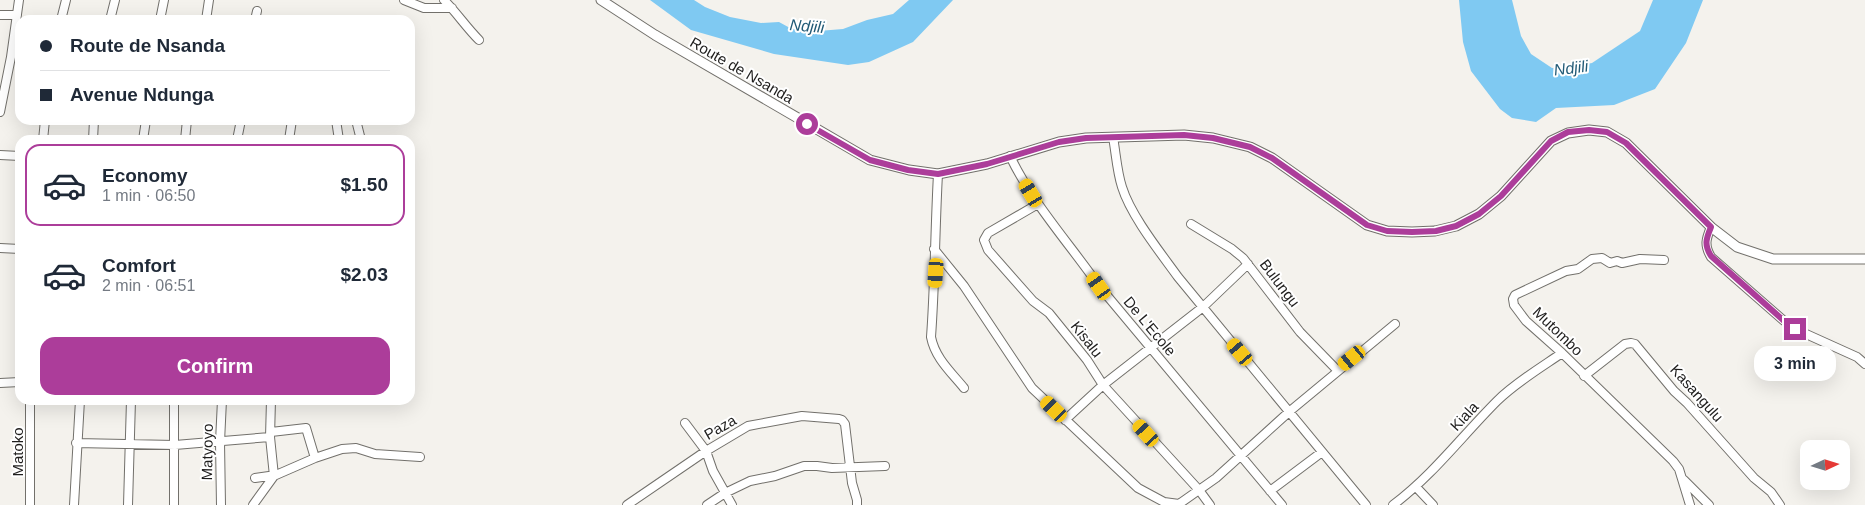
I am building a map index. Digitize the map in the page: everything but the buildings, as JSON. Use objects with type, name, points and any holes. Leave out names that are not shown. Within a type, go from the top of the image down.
[{"type":"street","points":[[0,15],[17,14],[19,0]]},
{"type":"street","points":[[62,15],[66,0]]},
{"type":"street","points":[[111,15],[115,0]]},
{"type":"street","points":[[161,15],[164,0]]},
{"type":"street","points":[[207,15],[209,0]]},
{"type":"street","points":[[404,0],[424,8],[452,8]]},
{"type":"street","points":[[444,0],[479,40]]},
{"type":"street","name":"Route de Nsanda","points":[[601,0],[655,35],[870,160],[908,170],[938,174],[987,164],[1059,142],[1086,138],[1184,135],[1213,138],[1250,147],[1272,158],[1367,225],[1387,231],[1436,231],[1456,226],[1479,214],[1501,196],[1551,141],[1568,132],[1589,130],[1607,132],[1626,143],[1711,227],[1737,247],[1772,259],[1865,260]]},
{"type":"street","points":[[256,15],[257,11]]},
{"type":"street","points":[[0,112],[15,28]]},
{"type":"street","points":[[1113,137],[1122,188],[1138,220],[1178,277],[1366,505]]},
{"type":"street","points":[[0,155],[15,156]]},
{"type":"street","name":"De L'Ecole","points":[[1010,156],[1038,204],[1064,242],[1076,253],[1099,286],[1282,505]]},
{"type":"street","points":[[938,174],[934,249],[936,273],[931,337],[933,347],[938,356],[964,388]]},
{"type":"street","name":"Kisalu","points":[[1038,204],[988,233],[984,240],[986,246],[1033,301],[1054,319],[1087,360],[1103,384],[1199,490],[1210,505]]},
{"type":"street","name":"Bulungu","points":[[1191,224],[1232,249],[1248,264],[1300,332],[1337,370]]},
{"type":"street","points":[[1711,227],[1705,244],[1711,256],[1795,329],[1856,357],[1865,364]]},
{"type":"street","points":[[934,249],[964,286],[1032,388],[1138,488],[1164,502],[1173,504],[1179,504],[1216,478],[1337,370],[1395,324]]},
{"type":"street","points":[[1,251],[15,250]]},
{"type":"street","name":"Mutombo","points":[[1664,260],[1640,259],[1622,263],[1617,261],[1610,263],[1602,258],[1592,259],[1578,268],[1566,271],[1515,295],[1513,300],[1514,305],[1526,321],[1673,460],[1679,469],[1690,505]]},
{"type":"street","points":[[1065,420],[1103,384],[1203,307],[1248,264]]},
{"type":"street","name":"Kasangulu","points":[[1584,376],[1625,344],[1634,344],[1674,391],[1754,478],[1771,492],[1780,505]]},
{"type":"street","name":"Kiala","points":[[1393,505],[1416,487],[1504,394],[1562,353]]},
{"type":"street","points":[[0,383],[15,382]]},
{"type":"street","name":"Matoko","points":[[30,405],[30,505]]},
{"type":"street","points":[[74,505],[80,405]]},
{"type":"street","points":[[128,505],[131,405]]},
{"type":"street","points":[[174,405],[174,505]]},
{"type":"street","name":"Matyoyo","points":[[221,505],[222,405]]},
{"type":"street","points":[[253,505],[274,476],[270,435],[271,405]]},
{"type":"street","name":"Paza","points":[[627,505],[728,437],[752,425],[802,416],[842,420],[845,424],[850,467]]},
{"type":"street","points":[[685,422],[706,451],[713,471],[732,505]]},
{"type":"street","points":[[76,443],[174,446],[220,442],[306,428],[315,458]]},
{"type":"street","points":[[255,478],[274,476],[315,458],[342,449],[356,448],[375,454],[420,457]]},
{"type":"street","points":[[1270,491],[1322,452]]},
{"type":"street","points":[[707,505],[725,493],[750,481],[774,476],[804,466],[832,468],[885,466]]},
{"type":"street","points":[[850,467],[857,505]]},
{"type":"street","points":[[1682,479],[1709,505]]},
{"type":"street","points":[[1416,487],[1433,505]]},
{"type":"water","points":[[650,0],[694,0],[705,7],[730,17],[761,23],[779,22],[790,28],[806,32],[843,29],[867,20],[893,14],[909,0],[953,0],[913,42],[869,62],[848,65],[774,54],[691,30]]},
{"type":"water","name":"Ndjili","points":[[1459,0],[1512,0],[1521,36],[1531,54],[1552,68],[1592,63],[1640,31],[1653,0],[1703,0],[1686,43],[1655,89],[1614,105],[1556,108],[1536,122],[1512,118],[1500,109],[1471,71],[1463,42]]},
{"type":"route","points":[[807,124],[870,160],[908,170],[938,174],[987,164],[1059,142],[1086,138],[1184,135],[1213,138],[1250,147],[1272,158],[1367,225],[1387,231],[1412,232],[1436,231],[1456,226],[1479,214],[1501,196],[1551,141],[1568,132],[1589,130],[1607,132],[1626,143],[1711,227],[1705,244],[1711,256],[1795,329]]}]
